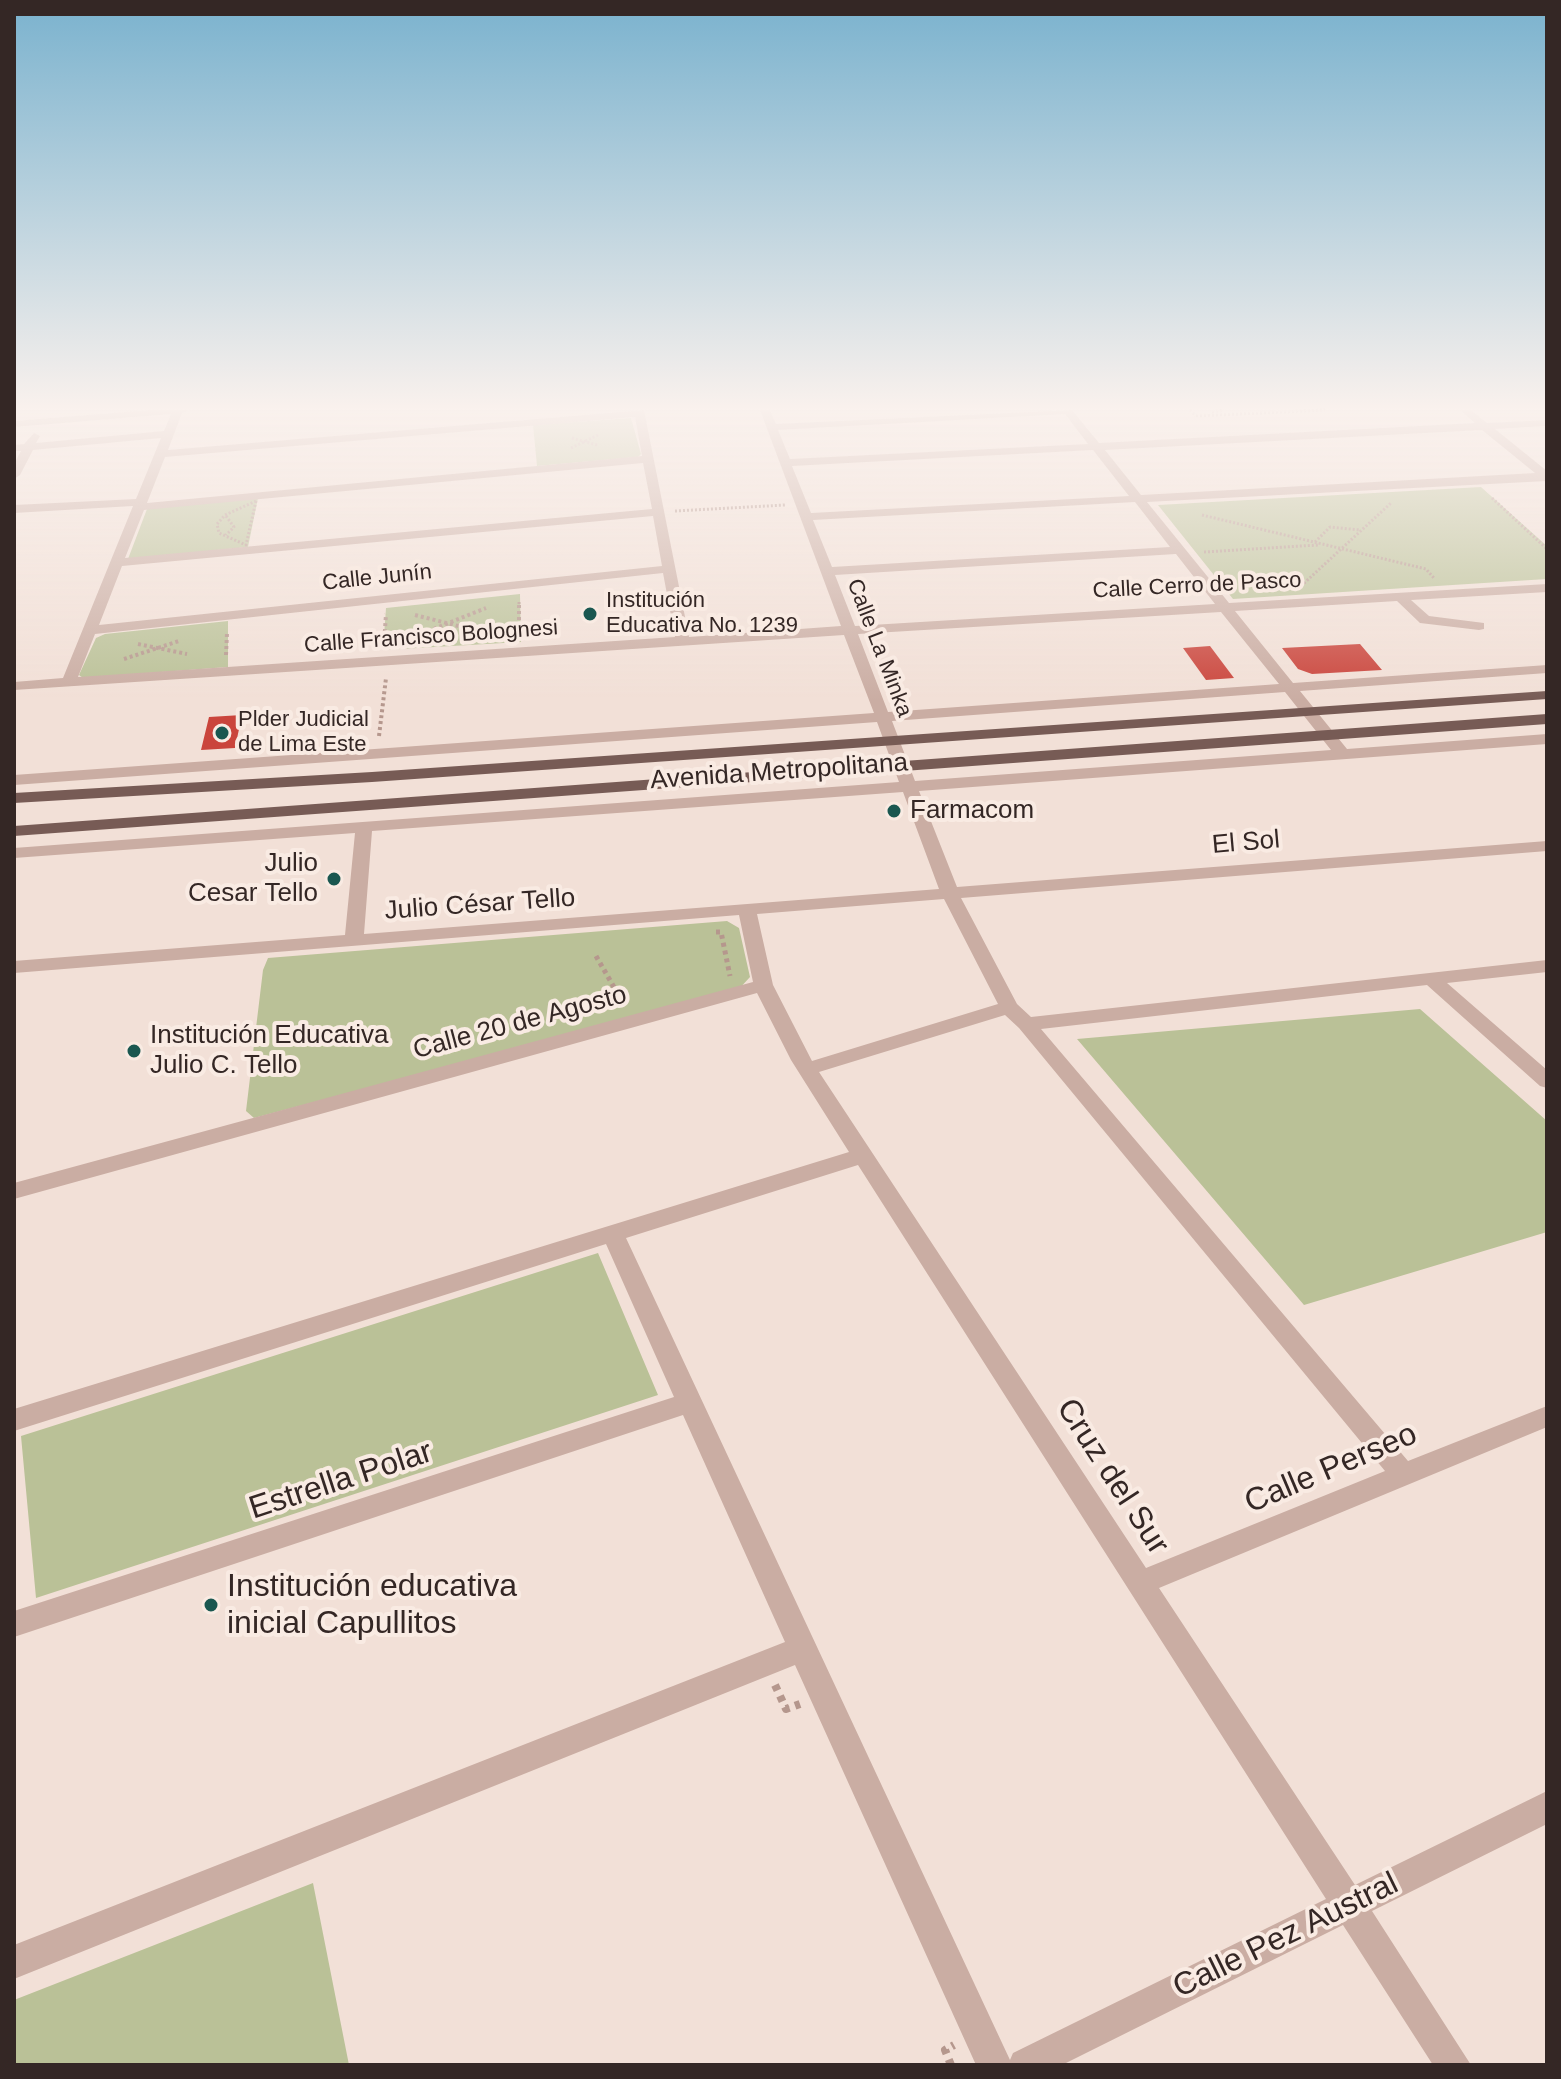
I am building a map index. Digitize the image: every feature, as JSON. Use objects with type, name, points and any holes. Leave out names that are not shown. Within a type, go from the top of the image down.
[{"type":"main road","name":"Avenida Metropolitana","points":[[14,798],[372,777],[1547,695]]},
{"type":"main road","name":"Avenida Metropolitana","points":[[14,831],[1547,719]]},
{"type":"street","points":[[14,509],[64,507]]},
{"type":"street","points":[[69,682],[139,507]]},
{"type":"street","points":[[657,507],[683,642]]},
{"type":"street","name":"Calle La Minka","points":[[803,507],[950,893],[1009,1007],[1404,1475]]},
{"type":"street","points":[[804,511],[926,507]]},
{"type":"street","points":[[1146,507],[1344,755]]},
{"type":"street","points":[[117,563],[658,512]]},
{"type":"street","points":[[828,571],[1180,550]]},
{"type":"street","name":"Calle Junín","points":[[90,630],[668,569]]},
{"type":"street","name":"Calle Cerro de Pasco","points":[[850,630],[1547,588]]},
{"type":"street","points":[[1399,596],[1425,620],[1479,626]]},
{"type":"street","name":"Calle Francisco Bolognesi","points":[[14,686],[850,630]]},
{"type":"street","name":"Avenida Metropolitana","points":[[14,780],[1547,669]]},
{"type":"street","name":"Avenida Metropolitana","points":[[14,853],[1547,739]]},
{"type":"street","points":[[354,940],[364,828]]},
{"type":"street","name":"El Sol","points":[[950,893],[1543,850]]},
{"type":"street","name":"Julio César Tello","points":[[14,967],[950,893]]},
{"type":"street","name":"Cruz del Sur","points":[[747,911],[763,985],[808,1069],[1453,2065]]},
{"type":"street","points":[[1026,1024],[1547,966]]},
{"type":"street","points":[[1431,979],[1547,1081]]},
{"type":"street","name":"Calle 20 de Agosto","points":[[14,1191],[763,985]]},
{"type":"street","points":[[808,1069],[1009,1007]]},
{"type":"street","points":[[14,1420],[864,1155]]},
{"type":"street","points":[[612,1233],[994,2065]]},
{"type":"street","name":"Estrella Polar","points":[[14,1624],[690,1402]]},
{"type":"street","name":"Calle Perseo","points":[[1141,1583],[1547,1416]]},
{"type":"street","points":[[14,1962],[803,1648]]},
{"type":"street","name":"Calle Pez Austral","points":[[1025,2065],[1547,1807]]},
{"type":"path","points":[[243,507],[225,515],[217,529],[223,537],[246,545],[255,507]]},
{"type":"path","points":[[1292,594],[1387,507]]},
{"type":"path","points":[[1502,507],[1547,549]]},
{"type":"path","points":[[658,512],[804,511]]},
{"type":"path","points":[[217,512],[232,520],[234,527],[223,537]]},
{"type":"path","points":[[1194,512],[1426,569]]},
{"type":"path","points":[[1315,542],[1330,527],[1361,530]]},
{"type":"path","points":[[1200,552],[1327,544]]},
{"type":"path","points":[[518,595],[519,641]]},
{"type":"path","points":[[387,609],[384,650],[490,606]]},
{"type":"path","points":[[402,612],[490,634]]},
{"type":"path","points":[[226,661],[227,626]]},
{"type":"path","points":[[116,661],[185,639]]},
{"type":"path","points":[[132,643],[198,656]]},
{"type":"path","points":[[721,932],[730,977]]},
{"type":"path","points":[[596,956],[615,989]]},
{"type":"path","points":[[765,1662],[786,1709],[824,1694]]},
{"type":"green space","points":[[256,507],[248,547],[128,559],[147,509]]},
{"type":"green space","points":[[1160,507],[1503,507],[1547,546],[1547,579],[1233,599]]},
{"type":"green space","points":[[520,594],[521,642],[383,650],[386,608]]},
{"type":"green space","points":[[228,621],[228,667],[83,678],[79,675],[96,638],[105,634]]},
{"type":"green space","points":[[727,921],[739,928],[750,977],[738,990],[254,1118],[246,1111],[263,970],[268,958]]},
{"type":"green space","points":[[1420,1009],[1547,1121],[1547,1232],[1304,1305],[1077,1039]]},
{"type":"green space","points":[[598,1253],[658,1395],[36,1598],[21,1436]]},
{"type":"green space","points":[[313,1883],[349,2065],[14,2065],[14,2000]]},
{"type":"building","points":[[1360,644],[1382,670],[1312,674],[1298,669],[1282,648]]},
{"type":"building","points":[[1210,646],[1234,678],[1206,680],[1183,648]]},
{"type":"building","name":"Plder Judicial de Lima Este","points":[[242,715],[235,748],[201,750],[209,717]]},
{"type":"place","name":"Institución Educativa No. 1239","points":[[590,614]]},
{"type":"place","name":"Plder Judicial de Lima Este","points":[[222,733]]},
{"type":"place","name":"Farmacom","points":[[894,811]]},
{"type":"place","name":"Julio Cesar Tello","points":[[334,879]]},
{"type":"place","name":"Institución Educativa Julio C. Tello","points":[[134,1051]]},
{"type":"place","name":"Institución educativa inicial Capullitos","points":[[211,1605]]}]
